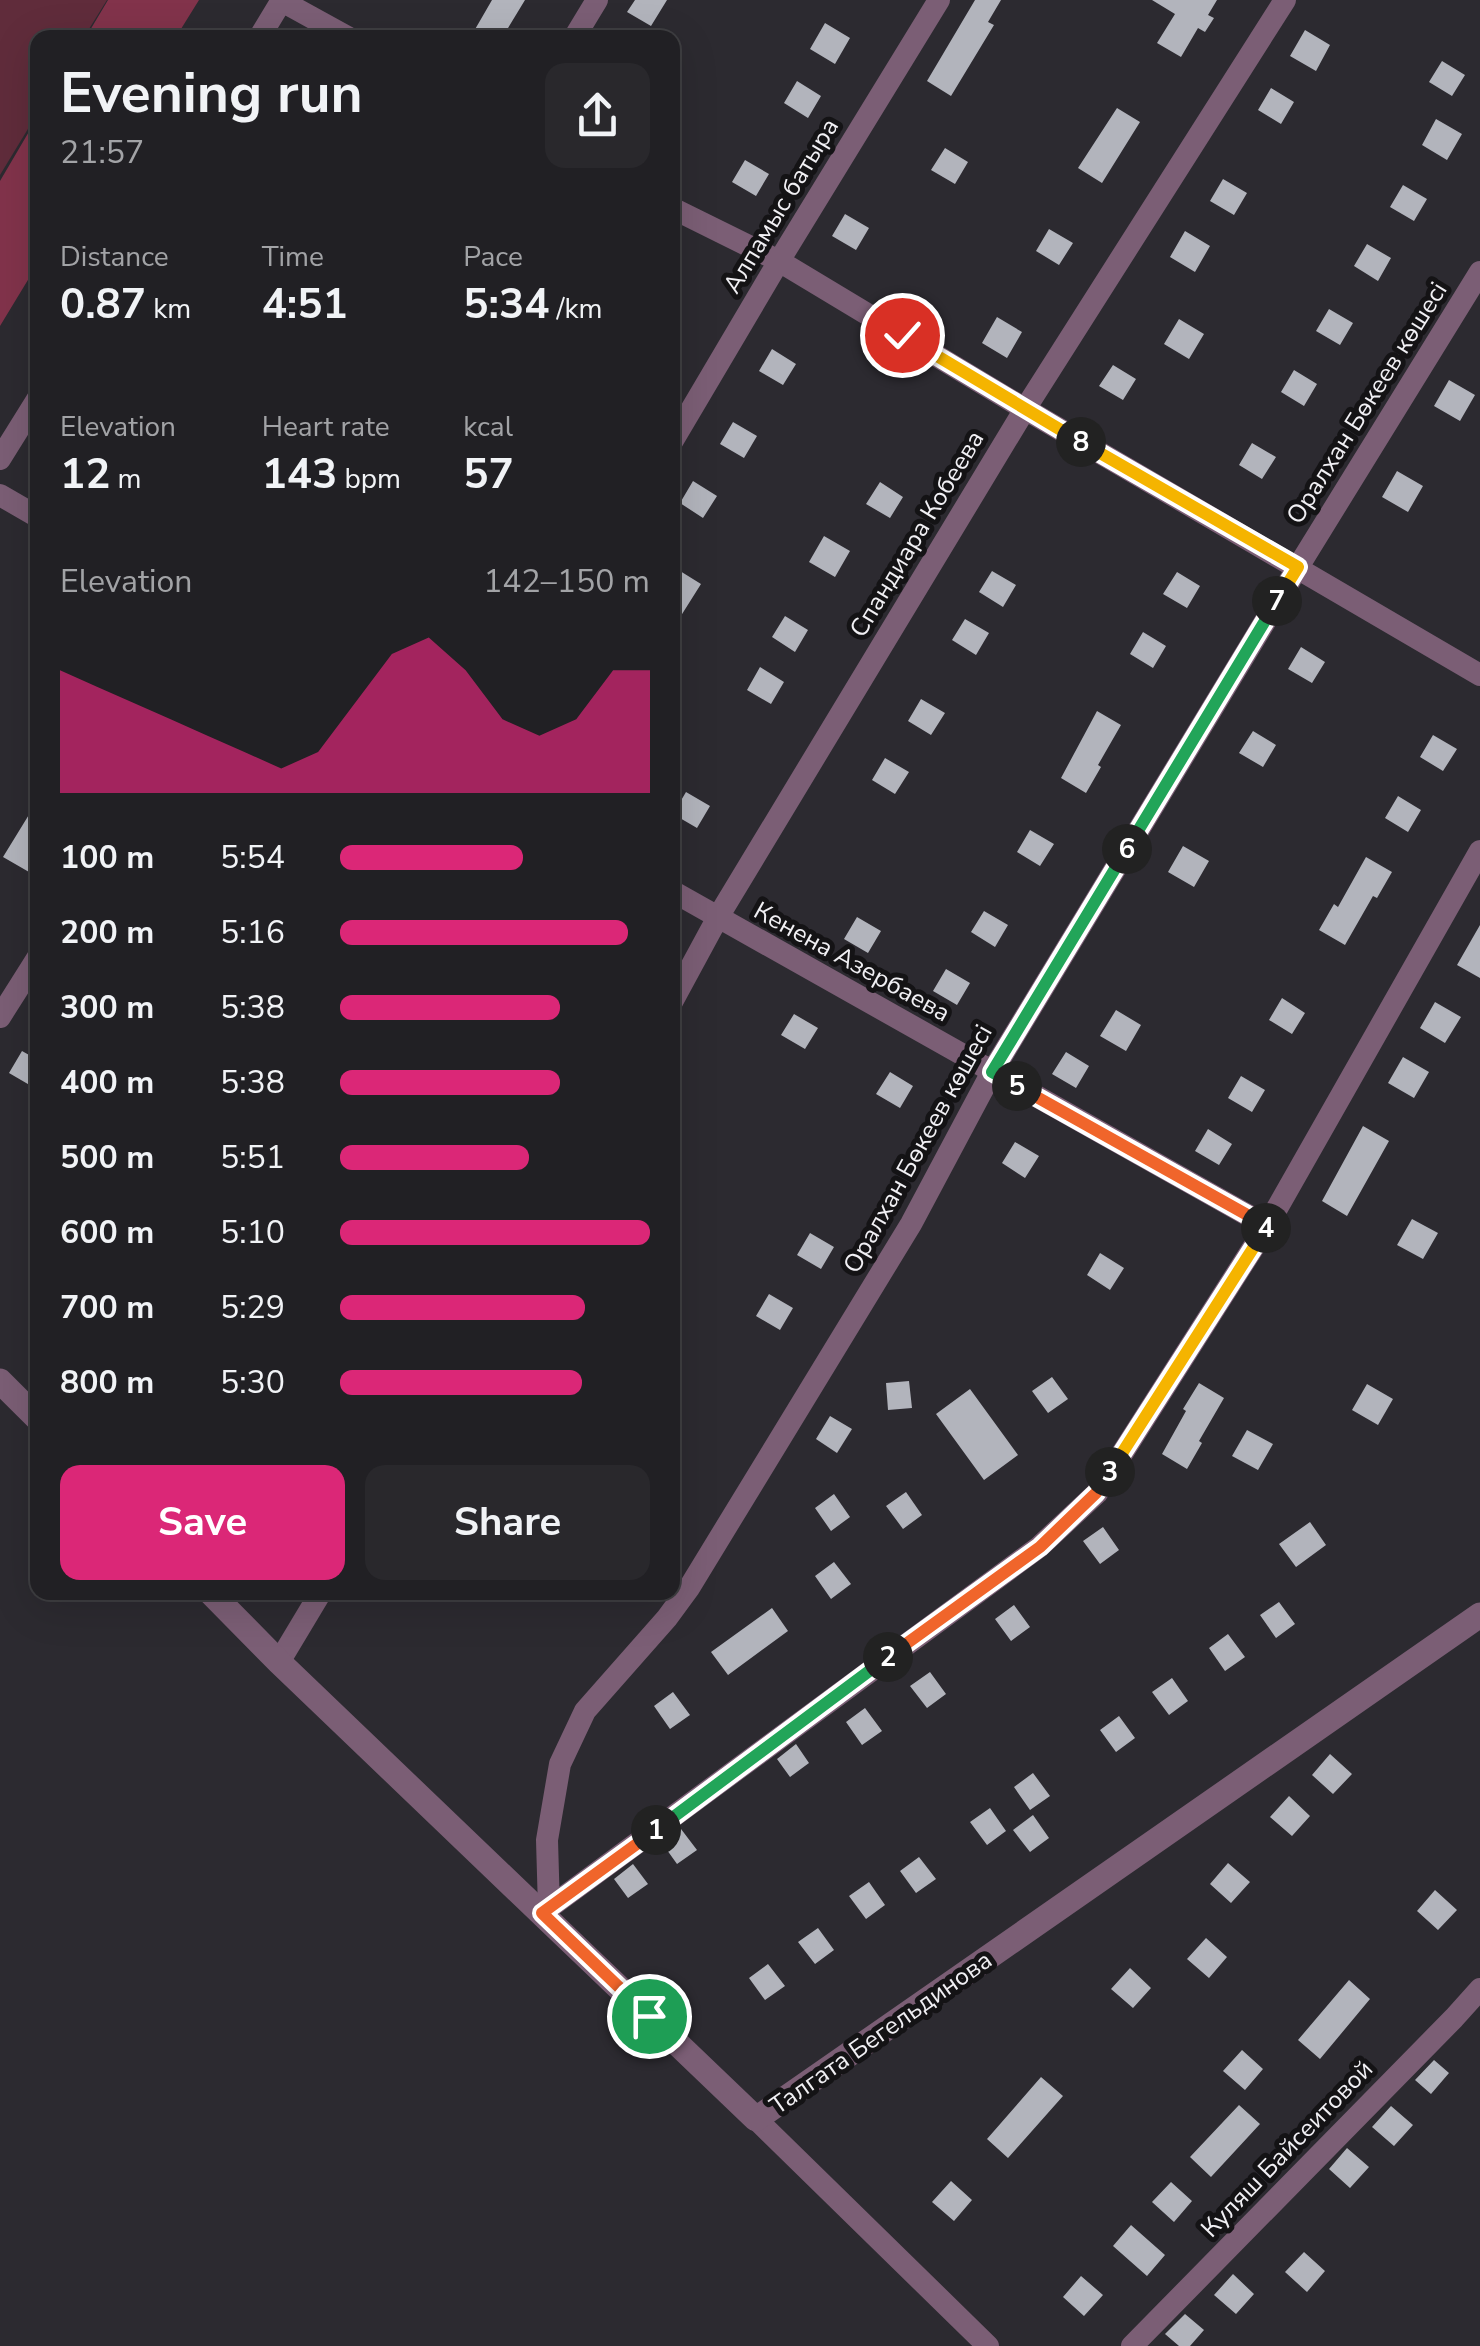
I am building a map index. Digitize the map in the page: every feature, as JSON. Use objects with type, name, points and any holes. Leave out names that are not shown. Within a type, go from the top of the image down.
[{"type":"street","points":[[264,30],[282,0],[335,30]]},
{"type":"street","points":[[579,30],[596,0]]},
{"type":"street","name":"Алпамыс батыра","points":[[680,428],[939,0]]},
{"type":"street","name":"Спандиара Кобеева","points":[[680,987],[718,917],[1025,409],[1285,0]]},
{"type":"street","points":[[680,212],[779,261],[1480,675]]},
{"type":"street","name":"Оралхан Бөкеев көшесі","points":[[680,1600],[911,1224],[992,1072],[1480,272]]},
{"type":"street","points":[[0,459],[30,411]]},
{"type":"street","points":[[0,495],[30,512]]},
{"type":"street","points":[[546,1911],[1040,1547],[1096,1493],[1267,1226],[1480,851]]},
{"type":"street","name":"Кенена Азербаева","points":[[680,896],[1267,1226]]},
{"type":"street","points":[[0,1016],[30,969]]},
{"type":"street","points":[[0,1381],[30,1411]]},
{"type":"street","name":"Талгата Бегельдинова","points":[[218,1600],[546,1911],[756,2120],[1480,1616]]},
{"type":"street","points":[[279,1662],[316,1600]]},
{"type":"street","name":"Оралхан Бөкеев көшесі","points":[[546,1911],[546,1840],[560,1764],[585,1711],[680,1600]]},
{"type":"street","name":"Куляш Байсеитовой","points":[[1132,2346],[1480,1989]]},
{"type":"street","points":[[756,2120],[988,2346]]},
{"type":"shaded area","points":[[0,0],[107,0],[88,30],[30,30],[30,126],[0,175]]},
{"type":"shaded area","points":[[108,0],[199,0],[180,30],[90,30]]},
{"type":"shaded area","points":[[30,130],[30,277],[0,326],[0,181]]},
{"type":"building","points":[[492,0],[525,0],[507,30],[475,30]]},
{"type":"building","points":[[635,0],[667,0],[651,26],[627,12]]},
{"type":"building","points":[[975,0],[1001,0],[988,22],[994,25],[951,96],[927,81]]},
{"type":"building","points":[[1152,0],[1217,0],[1208,15],[1214,18],[1205,32],[1198,28],[1181,57],[1157,43],[1175,14]]},
{"type":"building","points":[[825,23],[850,38],[835,64],[810,49]]},
{"type":"building","points":[[1305,30],[1330,45],[1316,71],[1290,56]]},
{"type":"building","points":[[1442,61],[1465,75],[1452,96],[1429,82]]},
{"type":"building","points":[[797,81],[821,96],[808,118],[784,103]]},
{"type":"building","points":[[1271,88],[1294,102],[1281,124],[1258,110]]},
{"type":"building","points":[[1117,108],[1140,122],[1102,183],[1078,168]]},
{"type":"building","points":[[1436,119],[1462,134],[1447,160],[1422,145]]},
{"type":"building","points":[[945,148],[968,162],[955,184],[931,170]]},
{"type":"building","points":[[745,160],[769,174],[756,196],[732,182]]},
{"type":"building","points":[[1223,179],[1247,193],[1234,215],[1210,201]]},
{"type":"building","points":[[1403,185],[1427,199],[1414,221],[1390,207]]},
{"type":"building","points":[[845,214],[869,228],[856,250],[832,236]]},
{"type":"building","points":[[1049,229],[1073,243],[1059,265],[1036,251]]},
{"type":"building","points":[[1185,231],[1210,246],[1195,272],[1170,257]]},
{"type":"building","points":[[1367,244],[1391,258],[1378,281],[1354,266]]},
{"type":"building","points":[[1329,309],[1353,323],[1340,345],[1316,331]]},
{"type":"building","points":[[997,317],[1022,332],[1007,358],[982,343]]},
{"type":"building","points":[[1179,319],[1204,334],[1189,359],[1164,344]]},
{"type":"building","points":[[772,349],[796,364],[783,385],[759,371]]},
{"type":"building","points":[[1113,365],[1136,379],[1123,400],[1099,386]]},
{"type":"building","points":[[1294,370],[1317,384],[1304,406],[1281,392]]},
{"type":"building","points":[[1449,380],[1475,395],[1460,421],[1434,406]]},
{"type":"building","points":[[733,422],[757,436],[744,458],[720,444]]},
{"type":"building","points":[[1252,443],[1276,457],[1262,479],[1239,465]]},
{"type":"building","points":[[1397,471],[1423,486],[1408,512],[1382,497]]},
{"type":"building","points":[[693,481],[717,496],[703,518],[680,503]]},
{"type":"building","points":[[880,482],[903,497],[890,518],[866,504]]},
{"type":"building","points":[[824,536],[850,551],[835,577],[809,562]]},
{"type":"building","points":[[680,571],[701,584],[680,617]]},
{"type":"building","points":[[992,571],[1016,585],[1003,607],[979,592]]},
{"type":"building","points":[[1177,572],[1200,586],[1187,608],[1163,594]]},
{"type":"building","points":[[785,616],[808,630],[795,652],[772,637]]},
{"type":"building","points":[[965,619],[989,633],[976,655],[952,640]]},
{"type":"building","points":[[1143,632],[1166,646],[1153,668],[1130,654]]},
{"type":"building","points":[[1301,647],[1325,662],[1312,683],[1288,669]]},
{"type":"building","points":[[760,667],[784,682],[771,704],[747,690]]},
{"type":"building","points":[[921,699],[945,713],[931,735],[908,721]]},
{"type":"building","points":[[1097,711],[1121,725],[1086,793],[1061,778]]},
{"type":"building","points":[[1253,731],[1276,745],[1263,767],[1239,753]]},
{"type":"building","points":[[1433,735],[1457,749],[1443,771],[1420,757]]},
{"type":"building","points":[[885,758],[909,772],[895,794],[872,780]]},
{"type":"building","points":[[686,792],[710,806],[697,828],[680,818],[680,802]]},
{"type":"building","points":[[1398,796],[1421,810],[1408,832],[1385,818]]},
{"type":"building","points":[[30,813],[30,870],[3,857]]},
{"type":"building","points":[[1030,830],[1054,844],[1040,866],[1017,852]]},
{"type":"building","points":[[1183,846],[1209,861],[1194,887],[1168,872]]},
{"type":"building","points":[[1366,857],[1392,872],[1345,945],[1319,930],[1334,904],[1338,907]]},
{"type":"building","points":[[984,911],[1008,925],[995,947],[971,932]]},
{"type":"building","points":[[857,917],[881,931],[868,953],[844,939]]},
{"type":"building","points":[[1480,925],[1480,978],[1457,965]]},
{"type":"building","points":[[946,969],[970,983],[957,1005],[933,991]]},
{"type":"building","points":[[1282,998],[1305,1013],[1292,1034],[1269,1020]]},
{"type":"building","points":[[1435,1002],[1461,1017],[1445,1043],[1420,1028]]},
{"type":"building","points":[[1116,1010],[1141,1025],[1126,1051],[1100,1036]]},
{"type":"building","points":[[794,1014],[818,1028],[805,1049],[781,1035]]},
{"type":"building","points":[[22,1051],[30,1056],[30,1085],[9,1073]]},
{"type":"building","points":[[1066,1052],[1089,1066],[1076,1088],[1052,1074]]},
{"type":"building","points":[[1403,1057],[1429,1072],[1414,1098],[1388,1083]]},
{"type":"building","points":[[890,1072],[913,1086],[900,1108],[876,1094]]},
{"type":"building","points":[[1241,1076],[1265,1090],[1252,1112],[1228,1098]]},
{"type":"building","points":[[1363,1126],[1389,1141],[1347,1216],[1322,1201]]},
{"type":"building","points":[[1208,1129],[1232,1144],[1219,1165],[1195,1151]]},
{"type":"building","points":[[1015,1142],[1039,1156],[1025,1178],[1002,1163]]},
{"type":"building","points":[[1412,1219],[1438,1233],[1423,1259],[1397,1245]]},
{"type":"building","points":[[810,1233],[834,1247],[821,1269],[797,1255]]},
{"type":"building","points":[[1100,1253],[1124,1268],[1110,1290],[1087,1275]]},
{"type":"building","points":[[769,1294],[793,1308],[780,1330],[756,1316]]},
{"type":"building","points":[[1052,1377],[1068,1399],[1048,1413],[1032,1391]]},
{"type":"building","points":[[909,1381],[912,1408],[888,1410],[886,1383]]},
{"type":"building","points":[[1199,1383],[1224,1398],[1187,1469],[1162,1454]]},
{"type":"building","points":[[1367,1384],[1393,1399],[1378,1425],[1352,1410]]},
{"type":"building","points":[[970,1389],[1018,1455],[984,1480],[936,1414]]},
{"type":"building","points":[[830,1416],[852,1429],[837,1453],[816,1439]]},
{"type":"building","points":[[1247,1430],[1273,1444],[1258,1470],[1232,1456]]},
{"type":"building","points":[[906,1492],[922,1515],[903,1529],[886,1506]]},
{"type":"building","points":[[834,1494],[850,1517],[831,1531],[815,1508]]},
{"type":"building","points":[[1310,1522],[1326,1545],[1296,1567],[1279,1544]]},
{"type":"building","points":[[1103,1527],[1119,1550],[1100,1564],[1083,1541]]},
{"type":"building","points":[[834,1562],[851,1584],[831,1599],[815,1576]]},
{"type":"building","points":[[1279,1602],[1295,1624],[1276,1638],[1260,1615]]},
{"type":"building","points":[[1014,1605],[1030,1627],[1011,1641],[995,1619]]},
{"type":"building","points":[[772,1608],[788,1631],[728,1675],[711,1652]]},
{"type":"building","points":[[1228,1634],[1245,1657],[1225,1671],[1209,1648]]},
{"type":"building","points":[[930,1672],[946,1694],[927,1708],[910,1686]]},
{"type":"building","points":[[1172,1678],[1188,1701],[1169,1715],[1152,1692]]},
{"type":"building","points":[[673,1692],[690,1715],[670,1729],[654,1706]]},
{"type":"building","points":[[865,1708],[882,1731],[862,1745],[846,1722]]},
{"type":"building","points":[[1119,1716],[1135,1738],[1116,1752],[1100,1730]]},
{"type":"building","points":[[796,1744],[809,1763],[790,1777],[777,1759]]},
{"type":"building","points":[[1330,1754],[1352,1774],[1333,1794],[1312,1775]]},
{"type":"building","points":[[1033,1773],[1050,1796],[1030,1810],[1014,1787]]},
{"type":"building","points":[[1289,1796],[1310,1816],[1292,1836],[1270,1817]]},
{"type":"building","points":[[990,1808],[1006,1831],[987,1845],[970,1822]]},
{"type":"building","points":[[1033,1815],[1049,1838],[1030,1852],[1013,1830]]},
{"type":"building","points":[[681,1829],[697,1850],[677,1864],[662,1843]]},
{"type":"building","points":[[919,1857],[936,1879],[916,1893],[900,1871]]},
{"type":"building","points":[[1228,1863],[1250,1882],[1231,1903],[1210,1884]]},
{"type":"building","points":[[633,1864],[648,1884],[628,1898],[614,1879]]},
{"type":"building","points":[[869,1882],[885,1905],[866,1919],[849,1896]]},
{"type":"building","points":[[1435,1890],[1457,1910],[1438,1930],[1417,1911]]},
{"type":"building","points":[[818,1928],[834,1950],[815,1964],[798,1942]]},
{"type":"building","points":[[1206,1938],[1227,1957],[1209,1978],[1187,1959]]},
{"type":"building","points":[[768,1964],[785,1986],[765,2000],[749,1978]]},
{"type":"building","points":[[1130,1968],[1151,1988],[1133,2008],[1111,1989]]},
{"type":"building","points":[[1349,1980],[1370,1999],[1320,2059],[1298,2040]]},
{"type":"building","points":[[1242,2050],[1263,2069],[1245,2090],[1223,2071]]},
{"type":"building","points":[[1434,2060],[1449,2073],[1431,2094],[1415,2080]]},
{"type":"building","points":[[1041,2077],[1063,2096],[1008,2158],[987,2139]]},
{"type":"building","points":[[1239,2105],[1260,2124],[1211,2177],[1190,2157]]},
{"type":"building","points":[[1391,2106],[1413,2125],[1394,2146],[1372,2127]]},
{"type":"building","points":[[1347,2148],[1369,2167],[1350,2188],[1329,2169]]},
{"type":"building","points":[[951,2181],[972,2200],[954,2221],[932,2202]]},
{"type":"building","points":[[1171,2182],[1192,2201],[1174,2222],[1152,2202]]},
{"type":"building","points":[[1131,2225],[1165,2255],[1147,2276],[1113,2246]]},
{"type":"building","points":[[1304,2252],[1325,2271],[1307,2292],[1285,2272]]},
{"type":"building","points":[[1233,2274],[1254,2294],[1236,2314],[1214,2295]]},
{"type":"building","points":[[1081,2276],[1103,2295],[1084,2316],[1063,2297]]},
{"type":"building","points":[[1185,2314],[1204,2330],[1190,2346],[1179,2346],[1165,2334]]},
{"type":"route","points":[[649,2016],[542,1913],[1040,1547],[1096,1493],[1267,1226],[992,1072],[1298,567],[902,335]]}]
